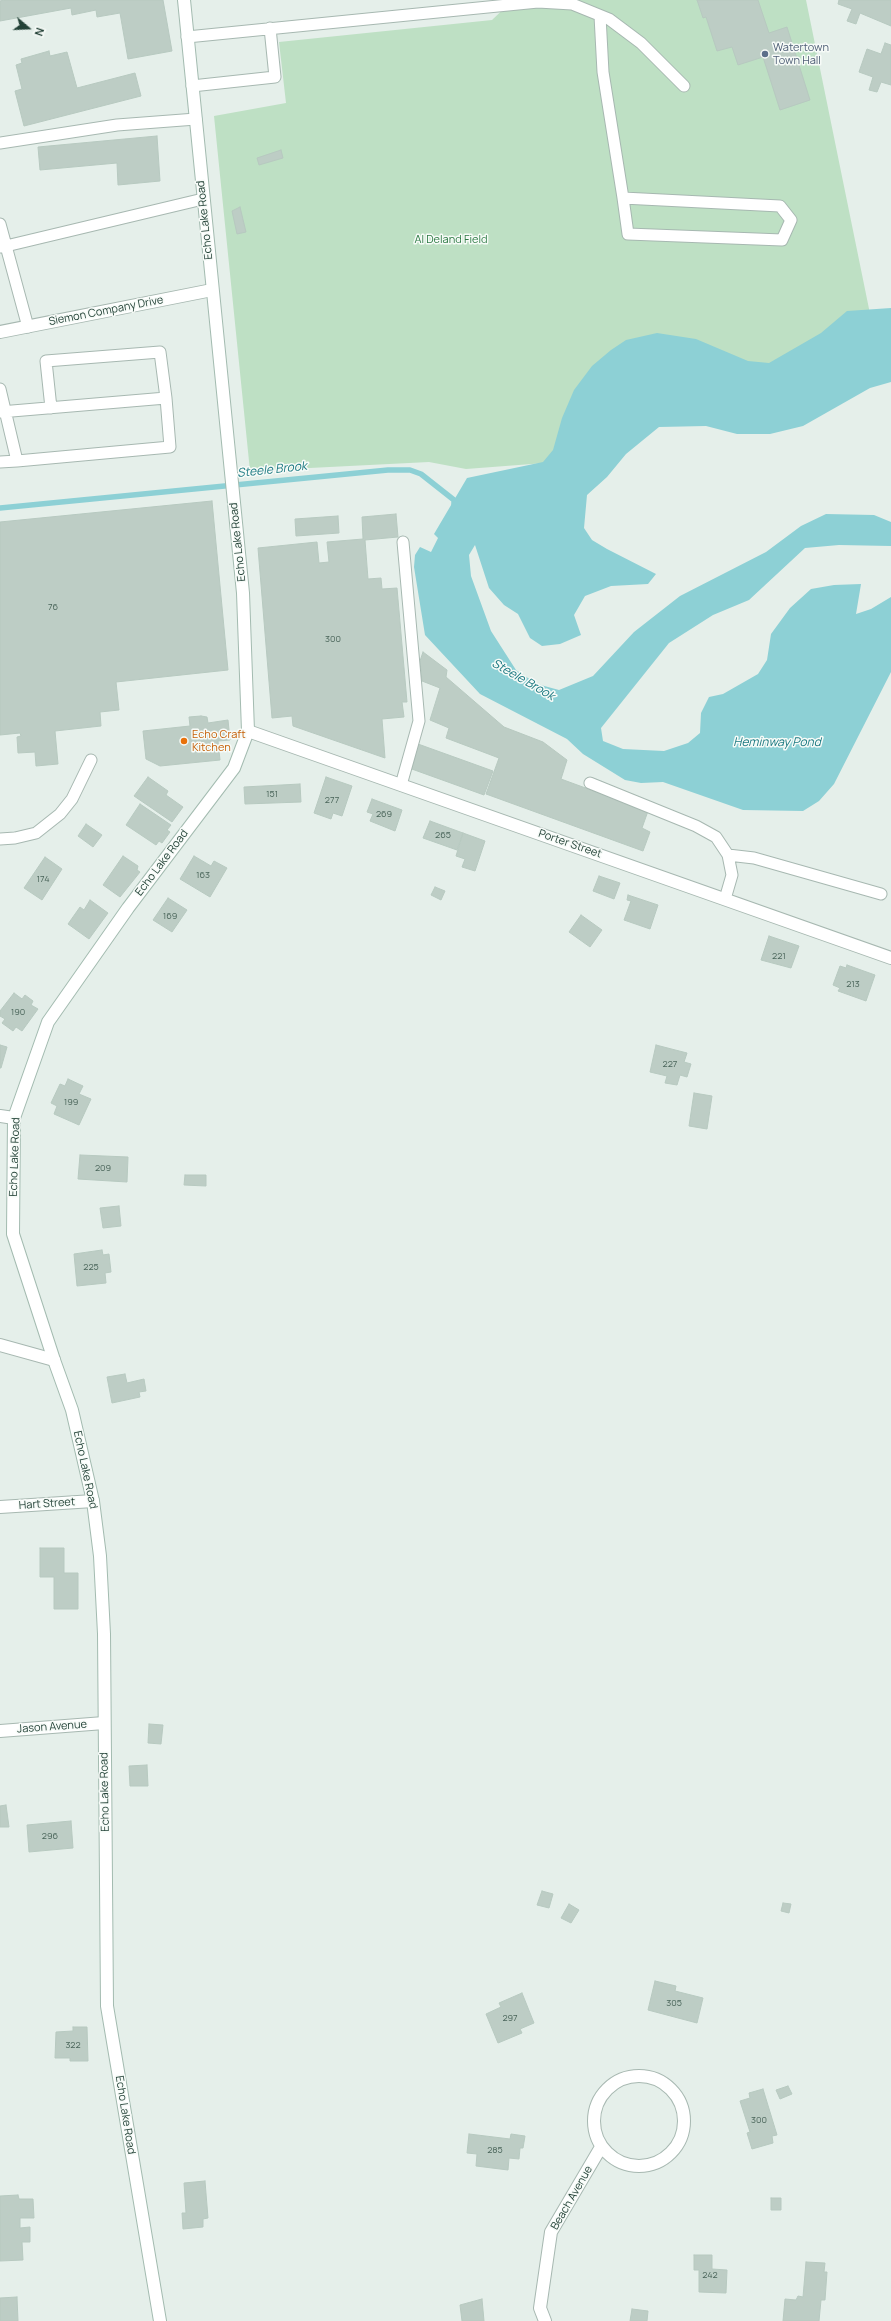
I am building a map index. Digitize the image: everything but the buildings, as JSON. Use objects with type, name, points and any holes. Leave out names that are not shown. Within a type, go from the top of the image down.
[{"type":"main road","name":"Echo Lake Road","points":[[160,2321],[107,2006],[104,1634],[100,1556],[93,1501],[72,1410],[13,1234],[14,1118],[48,1022],[128,908],[234,768],[248,731],[243,593],[184,0]]},
{"type":"main road","name":"Siemon Company Drive","points":[[0,332],[212,290]]},
{"type":"main road","name":"Porter Street","points":[[248,731],[891,958]]},
{"type":"main road","points":[[0,1116],[14,1118]]},
{"type":"main road","points":[[0,1345],[54,1360]]},
{"type":"main road","name":"Hart Street","points":[[0,1507],[93,1501]]},
{"type":"main road","name":"Jason Avenue","points":[[0,1731],[104,1723]]},
{"type":"main road","points":[[641,2075],[656,2078],[666,2084],[677,2095],[681,2104],[684,2129],[678,2145],[666,2157],[651,2165],[641,2166],[624,2164],[612,2158],[601,2147],[593,2127],[594,2111],[601,2096],[611,2084],[632,2076],[641,2075]]},
{"type":"main road","name":"Beach Avenue","points":[[545,2321],[540,2308],[551,2232],[601,2147]]},
{"type":"lane","points":[[187,37],[538,2],[572,4],[609,19],[641,43],[684,86]]},
{"type":"lane","points":[[600,16],[603,72],[628,234],[782,240],[791,220],[780,206],[623,198]]},
{"type":"lane","points":[[192,86],[275,77],[270,28]]},
{"type":"lane","points":[[0,142],[116,125],[196,119]]},
{"type":"lane","points":[[3,247],[203,199]]},
{"type":"lane","points":[[0,224],[3,247],[28,327]]},
{"type":"lane","points":[[0,462],[170,447],[160,352],[46,362],[51,408]]},
{"type":"lane","points":[[0,389],[3,412],[17,461]]},
{"type":"lane","points":[[3,412],[166,398]]},
{"type":"lane","points":[[401,785],[419,722],[403,542]]},
{"type":"lane","points":[[0,839],[15,838],[36,833],[60,814],[72,799],[91,760]]},
{"type":"lane","points":[[590,783],[696,826],[716,837],[728,855],[732,875],[725,899]]},
{"type":"lane","points":[[728,855],[754,858],[881,894]]},
{"type":"green space","name":"Al Deland Field","points":[[513,0],[806,0],[877,348],[717,391],[558,462],[466,469],[429,462],[250,471],[214,116],[286,103],[279,42],[492,20]]},
{"type":"water","name":"Heminway Pond","points":[[891,308],[891,382],[870,388],[803,426],[770,434],[737,434],[706,426],[659,427],[626,454],[607,477],[587,495],[584,528],[592,540],[656,574],[648,584],[611,586],[585,596],[574,615],[581,635],[560,644],[542,646],[530,638],[518,614],[504,605],[489,588],[475,545],[469,555],[471,576],[491,631],[516,670],[537,684],[559,690],[593,676],[634,632],[680,596],[766,552],[801,526],[826,514],[874,515],[891,522],[891,546],[839,545],[805,548],[749,600],[713,615],[669,643],[601,728],[603,741],[623,749],[664,751],[688,743],[700,733],[701,713],[709,697],[723,694],[758,674],[767,660],[771,634],[790,608],[811,589],[834,585],[861,584],[856,614],[871,609],[891,597],[891,672],[834,784],[819,801],[803,811],[743,810],[663,782],[641,783],[625,780],[583,754],[567,739],[480,694],[425,635],[414,567],[415,555],[420,547],[431,552],[438,538],[434,534],[467,478],[543,462],[553,450],[562,418],[574,390],[592,366],[611,350],[626,340],[657,333],[696,339],[748,361],[769,363],[821,333],[847,311]]},
{"type":"waterway","name":"Steele Brook","points":[[0,508],[388,470],[410,470],[421,474],[454,500],[454,506]]},
{"type":"place","name":"Watertown Town Hall","points":[[765,54]]},
{"type":"place","name":"Echo Craft Kitchen","points":[[184,741]]}]
